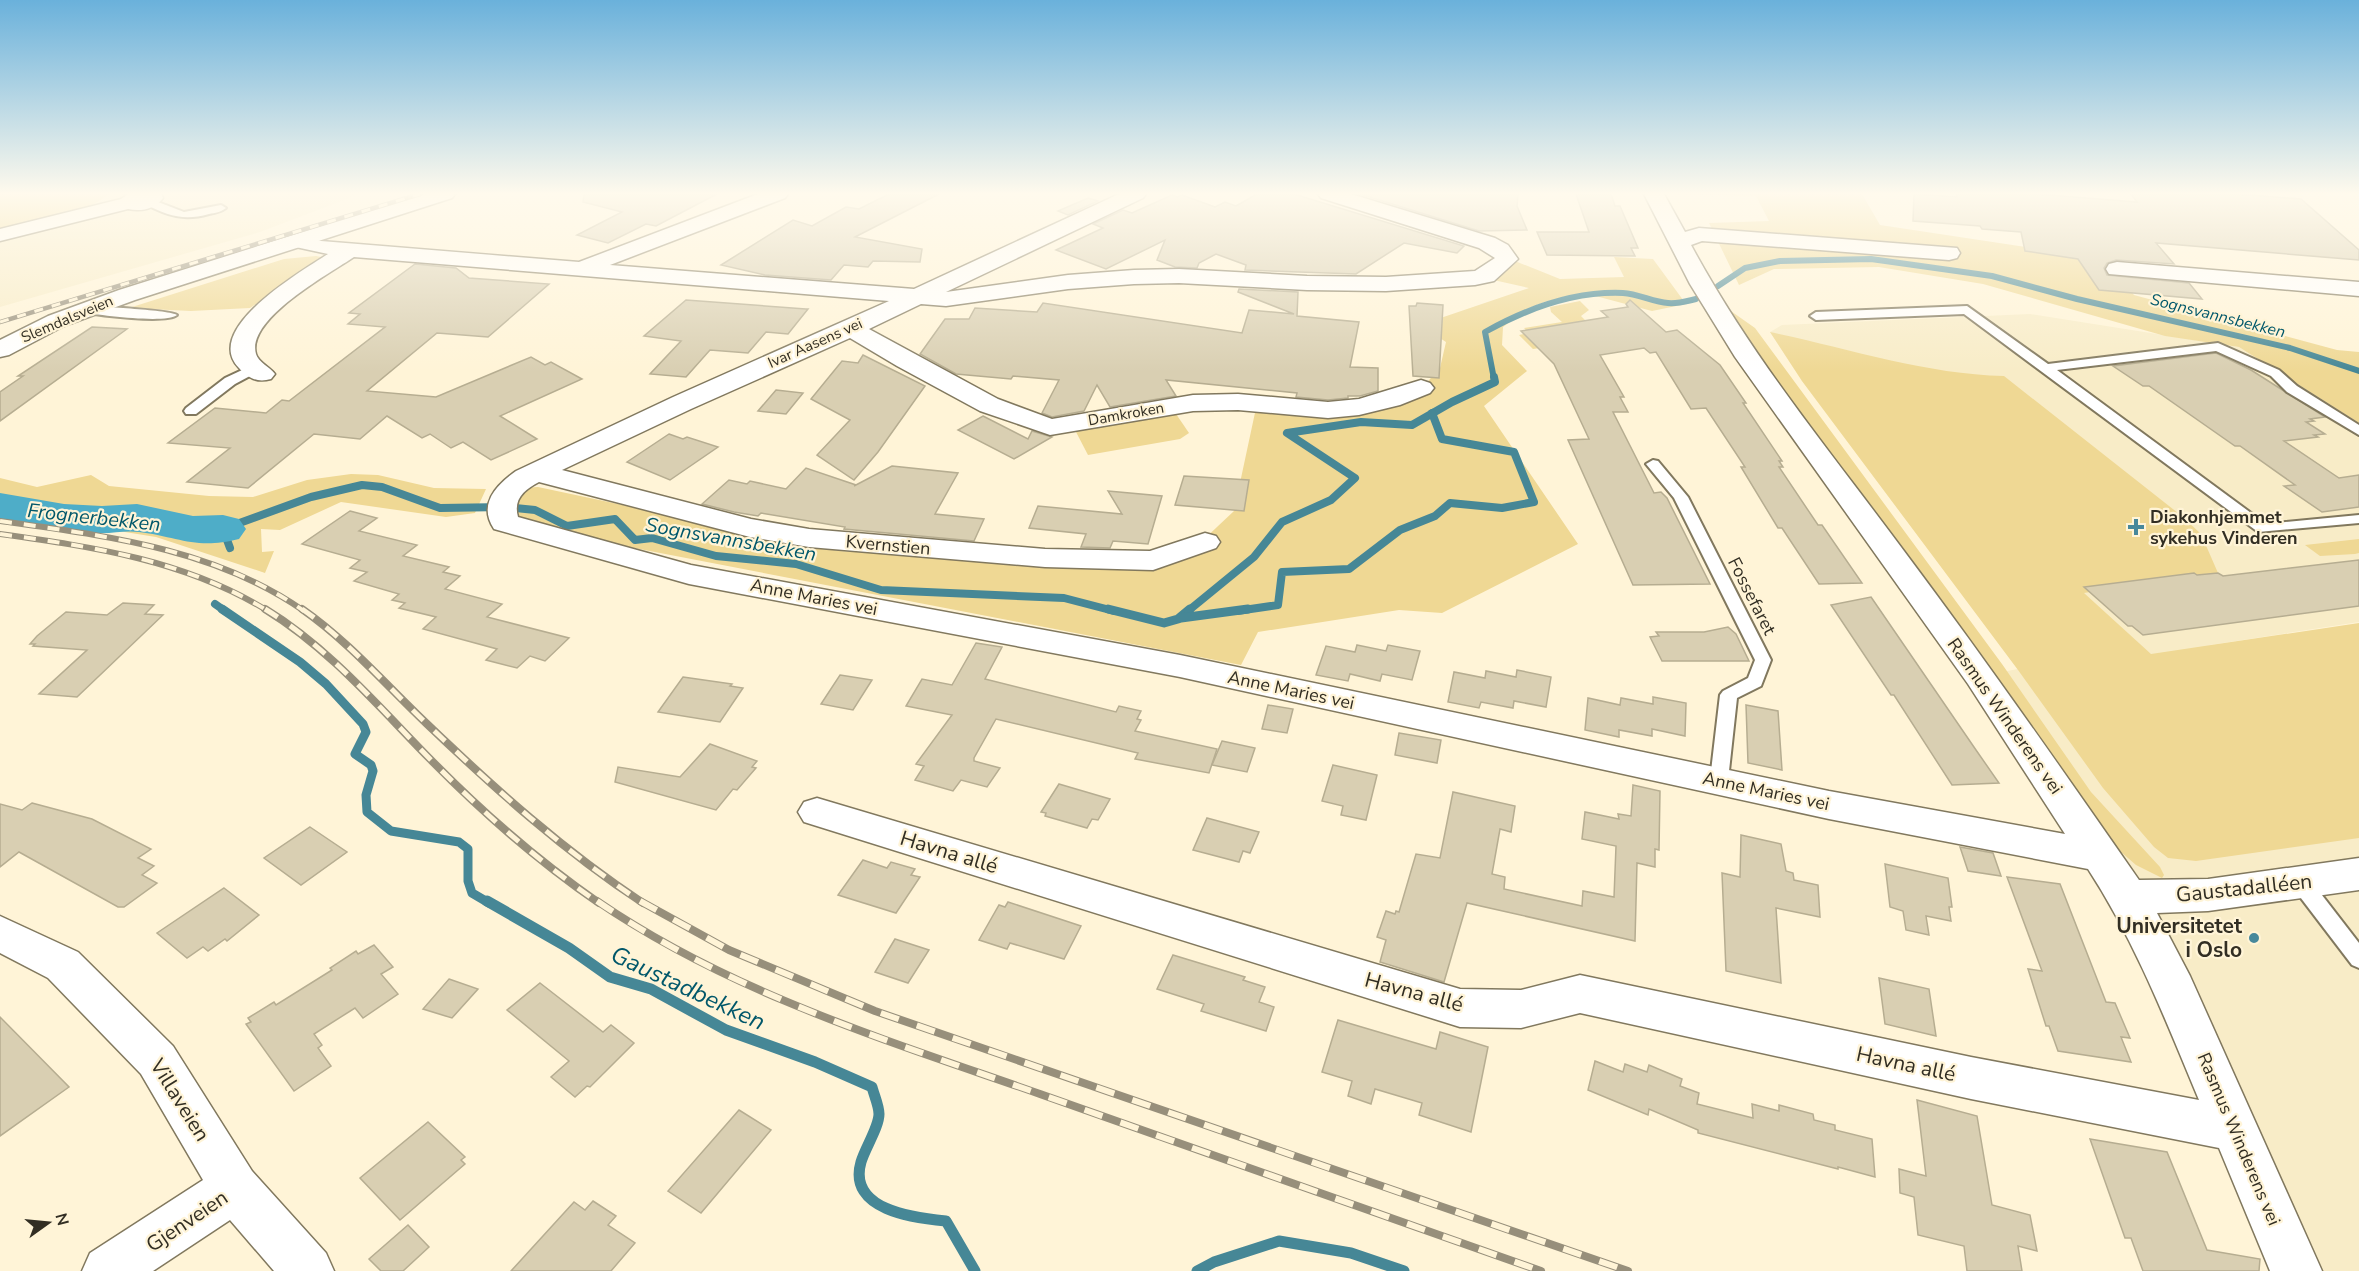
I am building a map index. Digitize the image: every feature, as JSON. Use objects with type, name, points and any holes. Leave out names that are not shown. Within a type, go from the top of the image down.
[{"type":"street","name":"Slemdalsveien","points":[[0,350],[39,328],[87,309],[261,253]]},
{"type":"street","points":[[259,371],[245,359],[242,343],[249,327],[262,311],[345,253]]},
{"type":"street","points":[[392,253],[946,299],[1068,282],[1134,277],[1179,276],[1307,283],[1386,284],[1486,276],[1506,259],[1502,253]]},
{"type":"street","points":[[580,268],[619,253]]},
{"type":"street","name":"Ivar Aasens vei","points":[[501,507],[508,490],[526,477],[539,473],[557,462],[682,403],[851,328],[1009,253]]},
{"type":"street","name":"Rasmus Winderens vei","points":[[1686,253],[1703,287],[1761,376],[1980,676],[2128,897],[2169,976],[2296,1271]]},
{"type":"street","points":[[2117,269],[2359,289]]},
{"type":"street","name":"Damkroken","points":[[851,328],[906,361],[989,405],[1050,428],[1193,402],[1238,402],[1328,410],[1359,407],[1391,399],[1420,388]]},
{"type":"street","name":"Kvernstien","points":[[539,473],[750,528],[809,538],[1045,558],[1130,561],[1153,561],[1205,542]]},
{"type":"street","name":"Anne Maries vei","points":[[501,507],[505,523],[689,574],[1180,666],[1829,805],[2100,856]]},
{"type":"street","name":"Havna allé","points":[[817,812],[1460,1008],[1521,1009],[1580,994],[1971,1078],[2236,1129]]},
{"type":"street","name":"Gaustadalléen","points":[[2128,897],[2208,895],[2359,874]]},
{"type":"street","name":"Villaveien","points":[[0,933],[63,965],[158,1060],[235,1188],[308,1271]]},
{"type":"street","name":"Gjenveien","points":[[108,1271],[235,1188]]},
{"type":"lane","points":[[87,309],[131,314],[171,315]]},
{"type":"lane","points":[[1816,316],[1967,310],[2263,529],[2359,519]]},
{"type":"lane","points":[[2044,368],[2218,347],[2275,373],[2292,389],[2359,430]]},
{"type":"lane","points":[[190,411],[230,381],[259,371]]},
{"type":"lane","name":"Fossefaret","points":[[1653,464],[1681,497],[1763,660],[1755,682],[1729,695],[1719,780]]},
{"type":"lane","points":[[2301,883],[2359,959]]},
{"type":"shaded area","points":[[0,253],[186,253],[0,307]]},
{"type":"shaded area","points":[[1724,253],[2067,253],[2105,259],[2134,295],[2337,350],[2359,352],[2359,423],[2239,347],[2165,336],[1983,284],[1879,267],[1774,269],[1739,285]]},
{"type":"shaded area","points":[[321,257],[318,262],[250,308],[191,311],[129,308],[284,259]]},
{"type":"shaded area","points":[[1614,257],[1653,259],[1686,304],[1652,311],[1588,294],[1547,301],[1529,308],[1503,327],[1502,345],[1527,371],[1484,406],[1578,544],[1442,613],[1399,610],[1258,632],[1241,665],[629,547],[512,517],[522,488],[538,487],[839,551],[1159,569],[1200,543],[1234,511],[1256,408],[1301,411],[1421,389],[1440,368],[1446,342],[1420,325],[1529,288],[1489,279],[1510,259],[1560,279],[1624,277]]},
{"type":"shaded area","points":[[1580,301],[1589,310],[1581,316],[1586,321],[1566,344],[1533,349],[1519,335],[1529,333],[1524,328],[1562,322],[1551,312],[1550,307]]},
{"type":"shaded area","points":[[1728,309],[1755,328],[2002,664],[2091,792],[2160,867],[2164,875],[2162,878],[2136,865],[2113,845],[1765,365]]},
{"type":"shaded area","points":[[2030,314],[2239,347],[2359,423],[2359,622],[2204,646],[2359,626],[2359,1271],[2295,1271],[2169,976],[1980,676],[2018,669],[1802,381],[1770,332],[1782,325]]},
{"type":"shaded area","points":[[1770,332],[1945,371],[2004,376],[2183,517],[2201,534],[2218,573],[2197,575],[2194,573],[2085,587],[2090,592],[2084,593],[2151,654],[2359,623],[2359,838],[2196,861],[2168,858],[2154,847],[2103,788],[2018,670],[1802,381]]},
{"type":"shaded area","points":[[1174,411],[1189,433],[1180,439],[1088,455],[1075,430]]},
{"type":"shaded area","points":[[351,474],[378,475],[434,488],[486,489],[475,513],[446,517],[341,502],[280,530],[261,529],[262,552],[274,551],[265,573],[156,537],[0,512],[0,478],[37,487],[91,475],[109,486],[209,496],[253,497],[307,480]]},
{"type":"shaded area","points":[[2359,539],[2359,553],[2355,554],[2320,556],[2305,545]]},
{"type":"building","points":[[740,253],[921,253],[920,262],[873,261],[868,267],[844,265],[831,280],[765,275],[721,265]]},
{"type":"building","points":[[1065,253],[1138,253],[1106,269]]},
{"type":"building","points":[[1160,253],[1388,253],[1356,274],[1245,270],[1246,265],[1216,254],[1199,263],[1197,268],[1175,267],[1157,260]]},
{"type":"building","points":[[1546,253],[1634,253],[1635,256]]},
{"type":"building","points":[[2040,253],[2165,253],[2174,264],[2116,260],[2107,263],[2104,268],[2107,275],[2189,283],[2202,299],[2099,290],[2078,259]]},
{"type":"building","points":[[2279,253],[2359,253],[2359,260]]},
{"type":"building","points":[[415,264],[456,268],[469,278],[549,284],[488,337],[437,333],[367,391],[436,397],[531,357],[545,365],[551,362],[582,379],[500,416],[537,439],[491,460],[463,442],[451,448],[430,434],[422,438],[387,416],[360,439],[314,434],[248,488],[187,482],[230,448],[168,443],[215,408],[266,413],[282,400],[289,401],[385,327],[348,324],[360,314],[349,313]]},
{"type":"building","points":[[1239,289],[1298,292],[1297,316],[1359,322],[1350,367],[1378,368],[1378,391],[1328,400],[1296,397],[1297,393],[1166,380],[1176,396],[1110,407],[1097,385],[1084,411],[1052,417],[1042,413],[1059,380],[956,374],[920,354],[945,319],[969,319],[975,308],[1037,312],[1043,303],[1242,333],[1249,310],[1294,314],[1238,292]]},
{"type":"building","points":[[686,300],[808,309],[788,334],[766,332],[748,353],[710,350],[686,377],[650,374],[681,341],[644,336]]},
{"type":"building","points":[[1630,300],[1666,332],[1677,330],[1720,365],[1782,461],[1779,461],[1783,467],[1779,467],[1818,525],[1822,525],[1862,583],[1819,584],[1782,528],[1778,528],[1741,467],[1745,467],[1706,408],[1691,409],[1656,352],[1650,353],[1644,348],[1600,355],[1624,397],[1620,397],[1628,412],[1613,412],[1654,493],[1661,492],[1667,498],[1710,584],[1633,585],[1568,440],[1589,439],[1554,364],[1521,331],[1608,317],[1601,311],[1628,307],[1626,304]]},
{"type":"building","points":[[1417,303],[1443,305],[1439,378],[1413,376],[1409,306],[1416,306]]},
{"type":"building","points":[[92,327],[127,329],[0,421],[0,392],[23,376],[18,376]]},
{"type":"building","points":[[2216,353],[2251,370],[2325,417],[2310,419],[2314,421],[2306,422],[2325,434],[2284,441],[2339,478],[2359,475],[2359,507],[2322,512],[2284,486],[2295,485],[2240,446],[2235,446],[2149,386],[2143,386],[2113,366]]},
{"type":"building","points":[[863,355],[925,386],[878,452],[854,480],[817,455],[850,420],[811,399],[842,361],[858,363]]},
{"type":"building","points":[[776,390],[803,393],[786,414],[758,411]]},
{"type":"building","points":[[983,416],[1028,439],[1032,431],[1052,437],[1014,459],[958,430]]},
{"type":"building","points":[[669,434],[718,447],[670,480],[627,462]]},
{"type":"building","points":[[892,466],[958,473],[935,514],[984,519],[974,541],[844,529],[845,527],[761,513],[758,516],[734,512],[702,504],[729,480],[747,484],[750,481],[786,489],[806,468],[856,485]]},
{"type":"building","points":[[1184,476],[1249,480],[1244,511],[1175,505]]},
{"type":"building","points":[[1108,491],[1162,496],[1148,544],[1113,541],[1110,548],[1081,547],[1086,534],[1029,528],[1038,506],[1122,514]]},
{"type":"building","points":[[350,511],[377,518],[359,531],[417,545],[403,556],[449,567],[443,572],[460,576],[445,589],[502,604],[487,617],[569,638],[545,661],[530,656],[517,668],[486,660],[497,649],[423,629],[436,617],[399,608],[405,603],[392,600],[399,594],[354,581],[367,572],[350,568],[360,560],[302,544]]},
{"type":"building","points":[[2359,560],[2359,606],[2143,635],[2132,626],[2128,626],[2084,587],[2194,573],[2197,575],[2218,573],[2223,576]]},
{"type":"building","points":[[1871,597],[1999,783],[1952,785],[1894,695],[1891,695],[1831,605]]},
{"type":"building","points":[[123,603],[154,605],[145,614],[163,615],[77,697],[39,694],[87,650],[33,646],[35,644],[30,644],[37,636],[66,612],[107,615]]},
{"type":"building","points":[[1728,627],[1736,634],[1749,661],[1662,661],[1650,637],[1659,636],[1656,632],[1704,632]]},
{"type":"building","points":[[976,643],[1002,647],[985,679],[1116,712],[1119,706],[1141,711],[1137,719],[1141,720],[1135,731],[1217,749],[1209,773],[1135,759],[1138,753],[996,719],[974,758],[974,761],[1000,768],[987,787],[961,780],[953,791],[915,780],[924,766],[916,764],[952,715],[906,706],[922,679],[952,685]]},
{"type":"building","points":[[1357,645],[1386,651],[1388,645],[1420,651],[1412,680],[1382,674],[1380,681],[1350,674],[1348,681],[1316,675],[1326,646],[1355,652]]},
{"type":"building","points":[[1517,670],[1551,677],[1546,707],[1514,701],[1513,708],[1481,702],[1479,708],[1448,702],[1454,672],[1485,678],[1486,671],[1516,677]]},
{"type":"building","points":[[840,675],[872,680],[853,710],[821,704]]},
{"type":"building","points":[[683,677],[732,684],[730,686],[743,688],[720,722],[658,712]]},
{"type":"building","points":[[1653,697],[1686,703],[1685,736],[1652,729],[1652,736],[1619,730],[1619,737],[1585,730],[1588,698],[1620,705],[1621,698],[1653,704]]},
{"type":"building","points":[[1268,705],[1293,709],[1287,733],[1262,729]]},
{"type":"building","points":[[1746,705],[1778,711],[1782,770],[1748,763]]},
{"type":"building","points":[[1399,733],[1441,740],[1437,763],[1395,755]]},
{"type":"building","points":[[1222,741],[1255,748],[1247,772],[1212,765]]},
{"type":"building","points":[[710,744],[757,761],[752,767],[756,768],[737,790],[733,789],[716,810],[615,782],[618,767],[680,777]]},
{"type":"building","points":[[1333,765],[1377,775],[1366,820],[1341,815],[1343,806],[1322,801]]},
{"type":"building","points":[[1059,784],[1110,799],[1098,820],[1092,819],[1087,828],[1045,816],[1046,813],[1041,812]]},
{"type":"building","points":[[1633,785],[1660,791],[1659,850],[1655,849],[1655,867],[1637,863],[1635,941],[1467,903],[1444,982],[1380,962],[1386,940],[1377,937],[1386,911],[1395,914],[1396,911],[1399,912],[1416,854],[1440,858],[1453,792],[1515,806],[1511,832],[1500,829],[1492,874],[1505,877],[1504,889],[1582,906],[1583,891],[1614,897],[1616,846],[1582,839],[1585,812],[1619,819],[1618,814],[1631,816]]},
{"type":"building","points":[[32,803],[92,819],[151,849],[138,858],[154,866],[142,875],[157,883],[124,907],[118,907],[19,852],[0,867],[0,804],[22,810]]},
{"type":"building","points":[[1207,818],[1259,832],[1250,853],[1243,851],[1239,862],[1193,850]]},
{"type":"building","points":[[310,827],[347,852],[301,885],[264,858]]},
{"type":"building","points":[[1741,835],[1781,844],[1786,871],[1793,873],[1794,880],[1818,885],[1820,917],[1776,908],[1781,983],[1726,971],[1722,873],[1740,877]]},
{"type":"building","points":[[1960,847],[1993,853],[2001,876],[1968,871]]},
{"type":"building","points":[[863,860],[887,868],[891,862],[915,869],[911,875],[920,877],[896,913],[838,895]]},
{"type":"building","points":[[1885,864],[1948,878],[1952,907],[1949,907],[1951,921],[1926,916],[1929,935],[1906,930],[1903,911],[1890,907]]},
{"type":"building","points":[[2007,877],[2060,884],[2106,1002],[2115,1003],[2130,1038],[2121,1037],[2131,1062],[2058,1051],[2049,1026],[2046,1026],[2028,969],[2042,971]]},
{"type":"building","points":[[224,888],[259,915],[227,941],[225,939],[208,951],[203,947],[187,958],[157,933]]},
{"type":"building","points":[[1008,902],[1081,926],[1064,959],[1010,943],[1007,949],[979,940],[999,905],[1005,907]]},
{"type":"building","points":[[895,939],[929,950],[908,983],[875,972]]},
{"type":"building","points":[[374,945],[393,967],[381,974],[398,994],[363,1018],[355,1008],[314,1034],[322,1045],[318,1048],[331,1066],[294,1091],[246,1024],[251,1022],[248,1018],[274,1002],[276,1005],[332,970],[330,968],[356,951],[358,954]]},
{"type":"building","points":[[1173,955],[1245,977],[1243,980],[1265,987],[1259,1002],[1274,1007],[1266,1031],[1201,1011],[1204,1004],[1157,989]]},
{"type":"building","points":[[1879,978],[1929,989],[1936,1036],[1885,1024]]},
{"type":"building","points":[[449,979],[478,989],[452,1018],[423,1009]]},
{"type":"building","points":[[540,983],[603,1032],[611,1025],[634,1043],[590,1087],[587,1086],[575,1097],[551,1077],[569,1061],[507,1010]]},
{"type":"building","points":[[0,1017],[69,1087],[0,1136]]},
{"type":"building","points":[[1338,1020],[1436,1049],[1440,1032],[1488,1047],[1471,1132],[1419,1115],[1422,1103],[1375,1089],[1371,1104],[1348,1096],[1352,1081],[1322,1072]]},
{"type":"building","points":[[1595,1061],[1623,1072],[1625,1064],[1647,1072],[1649,1065],[1682,1079],[1680,1086],[1699,1093],[1697,1104],[1753,1118],[1752,1104],[1779,1111],[1779,1105],[1813,1114],[1814,1120],[1835,1125],[1835,1130],[1872,1139],[1875,1177],[1698,1133],[1698,1130],[1649,1109],[1648,1115],[1588,1090]]},
{"type":"building","points":[[1917,1100],[1977,1116],[1992,1205],[2030,1215],[2037,1251],[2018,1246],[2022,1271],[1967,1271],[1964,1246],[1918,1235],[1914,1197],[1900,1193],[1899,1169],[1926,1176]]},
{"type":"building","points":[[739,1110],[771,1130],[701,1213],[668,1191]]},
{"type":"building","points":[[428,1122],[465,1157],[461,1160],[465,1164],[400,1220],[360,1178]]},
{"type":"building","points":[[2090,1139],[2167,1152],[2207,1250],[2260,1259],[2259,1271],[2143,1271],[2131,1238],[2125,1238]]},
{"type":"building","points":[[593,1201],[616,1216],[608,1225],[635,1243],[611,1271],[511,1271],[574,1202],[585,1210]]},
{"type":"building","points":[[408,1225],[429,1247],[403,1271],[381,1271],[369,1259]]},
{"type":"waterway","name":"Sognsvannsbekken","points":[[1718,286],[1745,268],[1780,261],[1871,259],[1992,276],[2077,299],[2290,348],[2359,371]]},
{"type":"waterway","name":"Sognsvannsbekken","points":[[1494,379],[1485,332],[1534,309],[1569,298],[1605,293],[1623,293],[1668,303],[1696,299]]},
{"type":"waterway","name":"Sognsvannsbekken","points":[[1432,413],[1495,382],[1494,377]]},
{"type":"waterway","name":"Sognsvannsbekken","points":[[1188,611],[1254,557],[1282,522],[1331,500],[1355,478],[1287,433],[1361,422],[1412,425],[1432,413]]},
{"type":"waterway","name":"Sognsvannsbekken","points":[[1237,611],[1278,605],[1282,572],[1349,569],[1400,530],[1435,516],[1450,503],[1502,508],[1534,502],[1514,452],[1442,439],[1432,413]]},
{"type":"waterway","name":"Sognsvannsbekken","points":[[230,548],[223,529],[311,497],[362,485],[382,487],[440,508],[505,507],[535,510],[567,526],[615,519],[635,540],[652,538],[716,556],[796,564],[881,590],[1064,598],[1114,611]]},
{"type":"waterway","name":"Frognerbekken","points":[[0,507],[64,518],[102,520],[137,518],[193,530],[223,529]]},
{"type":"waterway","name":"Gaustadbekken","points":[[215,604],[225,611]]},
{"type":"waterway","name":"Gaustadbekken","points":[[222,609],[300,662],[326,684],[363,724],[366,732],[355,754],[371,765],[373,771],[366,795],[367,812],[391,831],[459,842],[468,849],[468,881],[472,893],[489,903]]},
{"type":"waterway","name":"Sognsvannsbekken","points":[[1108,609],[1164,623],[1178,619],[1190,609]]},
{"type":"waterway","name":"Sognsvannsbekken","points":[[1181,618],[1248,609]]},
{"type":"waterway","name":"Gaustadbekken","points":[[487,901],[569,948],[610,977],[651,989],[726,1030],[815,1062],[872,1087],[879,1114],[877,1125],[861,1162],[859,1178],[864,1191],[873,1201],[901,1214],[946,1221],[975,1271]]},
{"type":"waterway","name":"Gaustadbekken","points":[[1197,1271],[1214,1262],[1279,1241],[1351,1253],[1404,1271]]},
{"type":"railway","points":[[0,322],[225,253]]},
{"type":"railway","points":[[0,521],[119,539],[196,559],[233,572],[304,611]]},
{"type":"railway","points":[[0,534],[70,544],[138,558],[204,579],[268,611]]},
{"type":"railway","points":[[265,609],[288,624],[332,660],[490,817],[532,853],[599,903]]},
{"type":"railway","points":[[302,609],[351,649],[452,747],[530,818],[585,862],[640,901]]},
{"type":"railway","points":[[597,901],[648,934],[702,963],[812,1012],[1541,1271]]},
{"type":"railway","points":[[640,901],[729,950],[875,1011],[1628,1271]]},
{"type":"place","name":"Diakonhjemmet sykehus Vinderen","points":[[2136,527]]},
{"type":"place","name":"Universitetet i Oslo","points":[[2254,938]]}]
